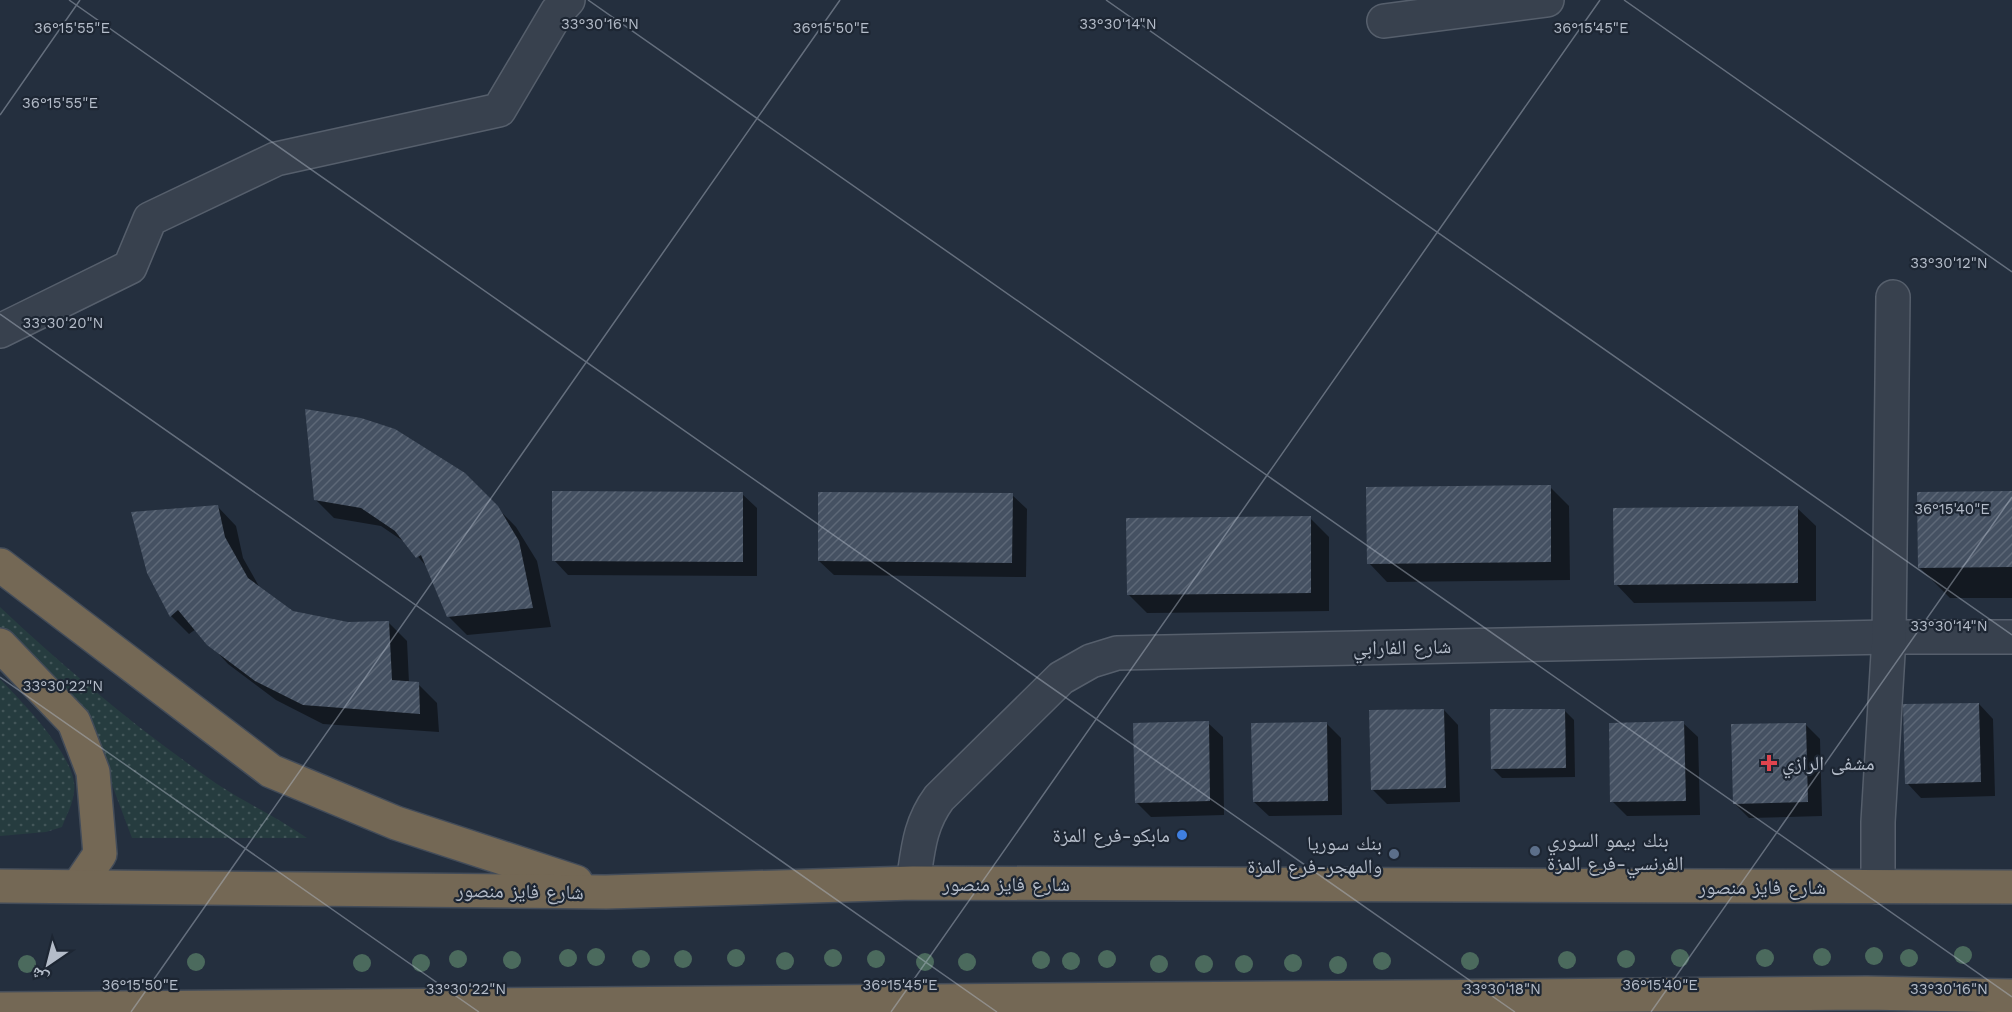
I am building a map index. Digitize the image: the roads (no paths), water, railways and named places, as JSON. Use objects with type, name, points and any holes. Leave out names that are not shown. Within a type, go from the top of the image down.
[{"type":"highway","points":[[0,566],[271,771],[396,823],[606,892]]},
{"type":"highway","points":[[0,645],[74,722],[93,772],[100,854],[80,885]]},
{"type":"highway","name":"شارع فايز منصور","points":[[0,886],[606,892],[913,884],[2012,887]]},
{"type":"highway","points":[[0,1009],[1867,1003],[2012,996]]},
{"type":"street","points":[[0,331],[130,267],[150,219],[276,159],[499,110],[557,12],[568,0]]},
{"type":"street","points":[[1384,21],[1547,0]]},
{"type":"street","points":[[1878,888],[1878,822],[1889,637],[1893,297]]},
{"type":"street","name":"شارع الفارابي","points":[[913,884],[920,831],[926,815],[939,798],[1061,678],[1091,661],[1117,653],[1889,637],[2012,637]]},
{"type":"place","name":"مشفى الرازي","points":[[1769,763]]},
{"type":"place","name":"مابكو-فرع المزة","points":[[1182,835]]},
{"type":"place","name":"بنك بيمو السوري الفرنسي-فرع المزة","points":[[1535,851]]},
{"type":"place","name":"بنك سوريا والمهجر-فرع المزة","points":[[1394,854]]}]
